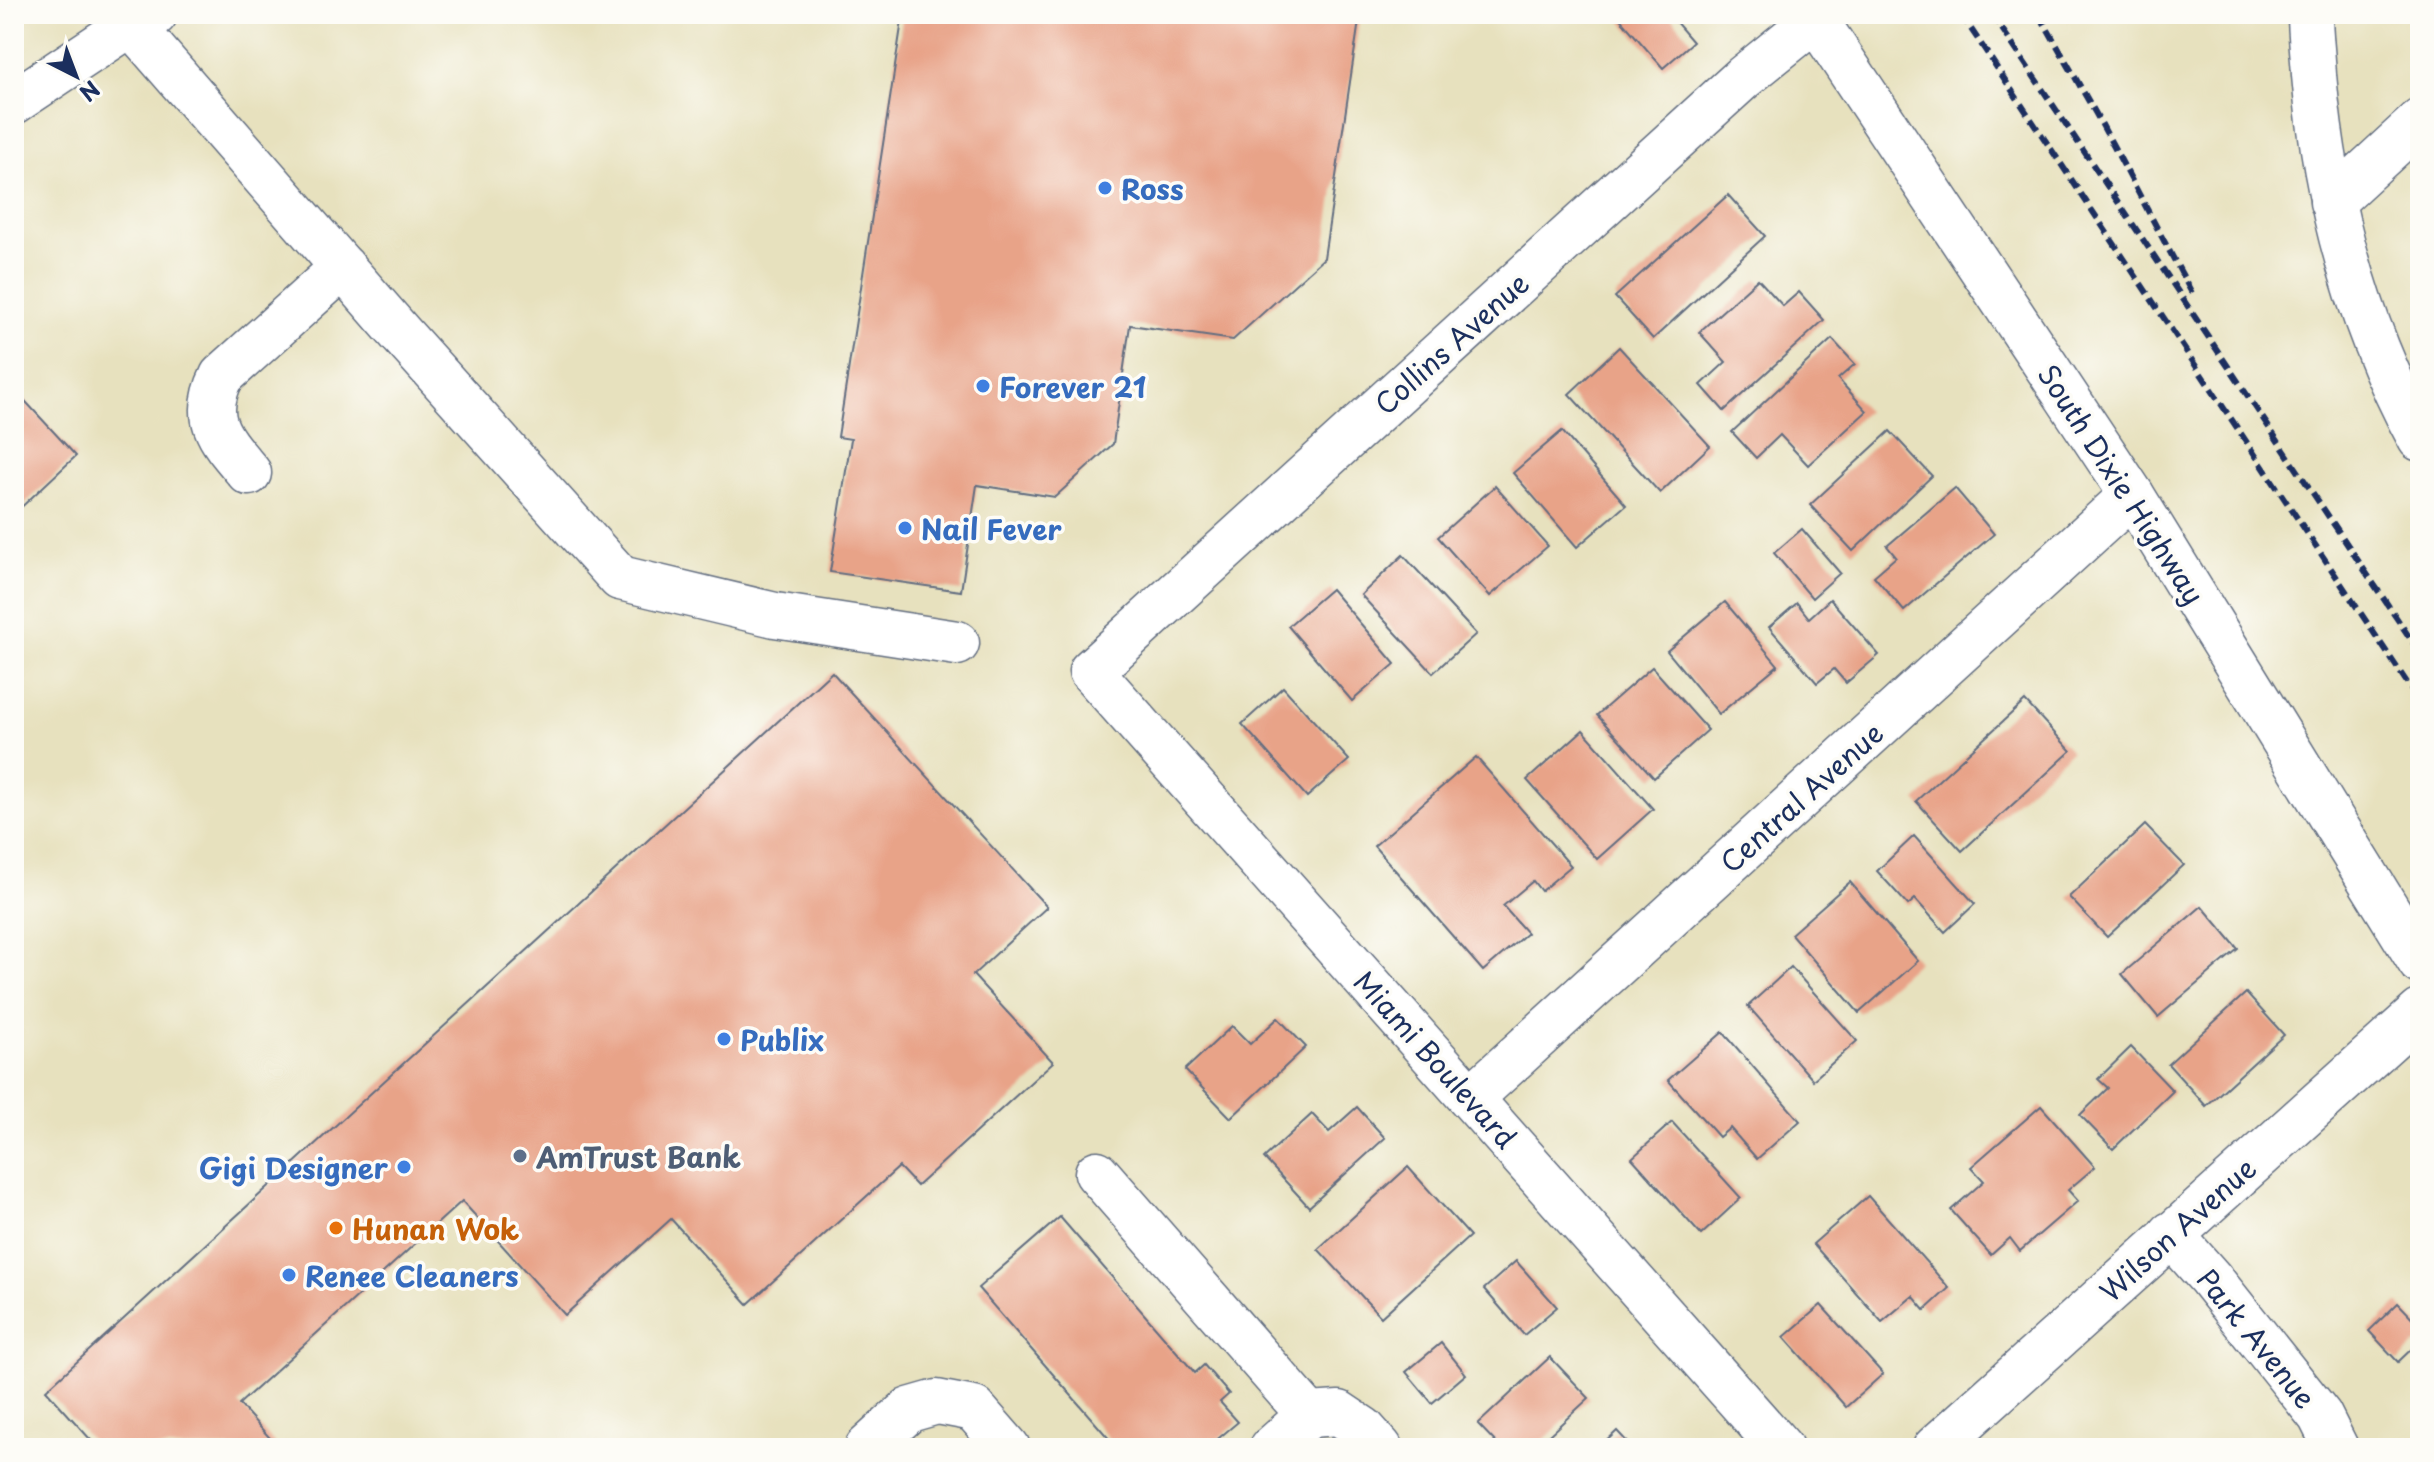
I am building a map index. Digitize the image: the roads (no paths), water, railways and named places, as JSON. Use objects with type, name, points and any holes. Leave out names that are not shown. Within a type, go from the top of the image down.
[{"type":"street","points":[[2310,14],[2319,129],[2340,236],[2373,340],[2420,439]]},
{"type":"street","points":[[14,102],[138,17],[343,267],[620,578],[775,615],[957,643]]},
{"type":"street","name":"South Dixie Highway","points":[[1814,17],[2132,495],[2420,962]]},
{"type":"street","name":"Collins Avenue","points":[[1091,671],[1744,77],[1814,17]]},
{"type":"street","points":[[2332,202],[2420,121]]},
{"type":"street","points":[[249,473],[222,441],[214,426],[211,409],[214,392],[222,376],[343,267]]},
{"type":"street","name":"Central Avenue","points":[[1471,1098],[2132,495]]},
{"type":"street","name":"Miami Boulevard","points":[[1091,671],[1781,1448]]},
{"type":"street","name":"Wilson Avenue","points":[[1935,1448],[2420,1012]]},
{"type":"street","points":[[1097,1173],[1309,1415]]},
{"type":"street","name":"Park Avenue","points":[[2171,1234],[2320,1416],[2336,1448]]},
{"type":"street","points":[[867,1448],[909,1410],[937,1402],[974,1409],[1008,1448]]},
{"type":"street","points":[[1272,1448],[1309,1415],[1339,1413],[1363,1429],[1380,1448]]},
{"type":"railway","points":[[1961,14],[2420,702]]},
{"type":"railway","points":[[1992,14],[2420,653]]},
{"type":"railway","points":[[2039,14],[2194,297]]},
{"type":"place","name":"Ross","points":[[1105,188]]},
{"type":"place","name":"Forever 21","points":[[983,386]]},
{"type":"place","name":"Nail Fever","points":[[905,528]]},
{"type":"place","name":"Publix","points":[[724,1039]]},
{"type":"place","name":"AmTrust Bank","points":[[520,1156]]},
{"type":"place","name":"Gigi Designer","points":[[404,1167]]},
{"type":"place","name":"Hunan Wok","points":[[336,1228]]},
{"type":"place","name":"Renee Cleaners","points":[[289,1275]]}]
